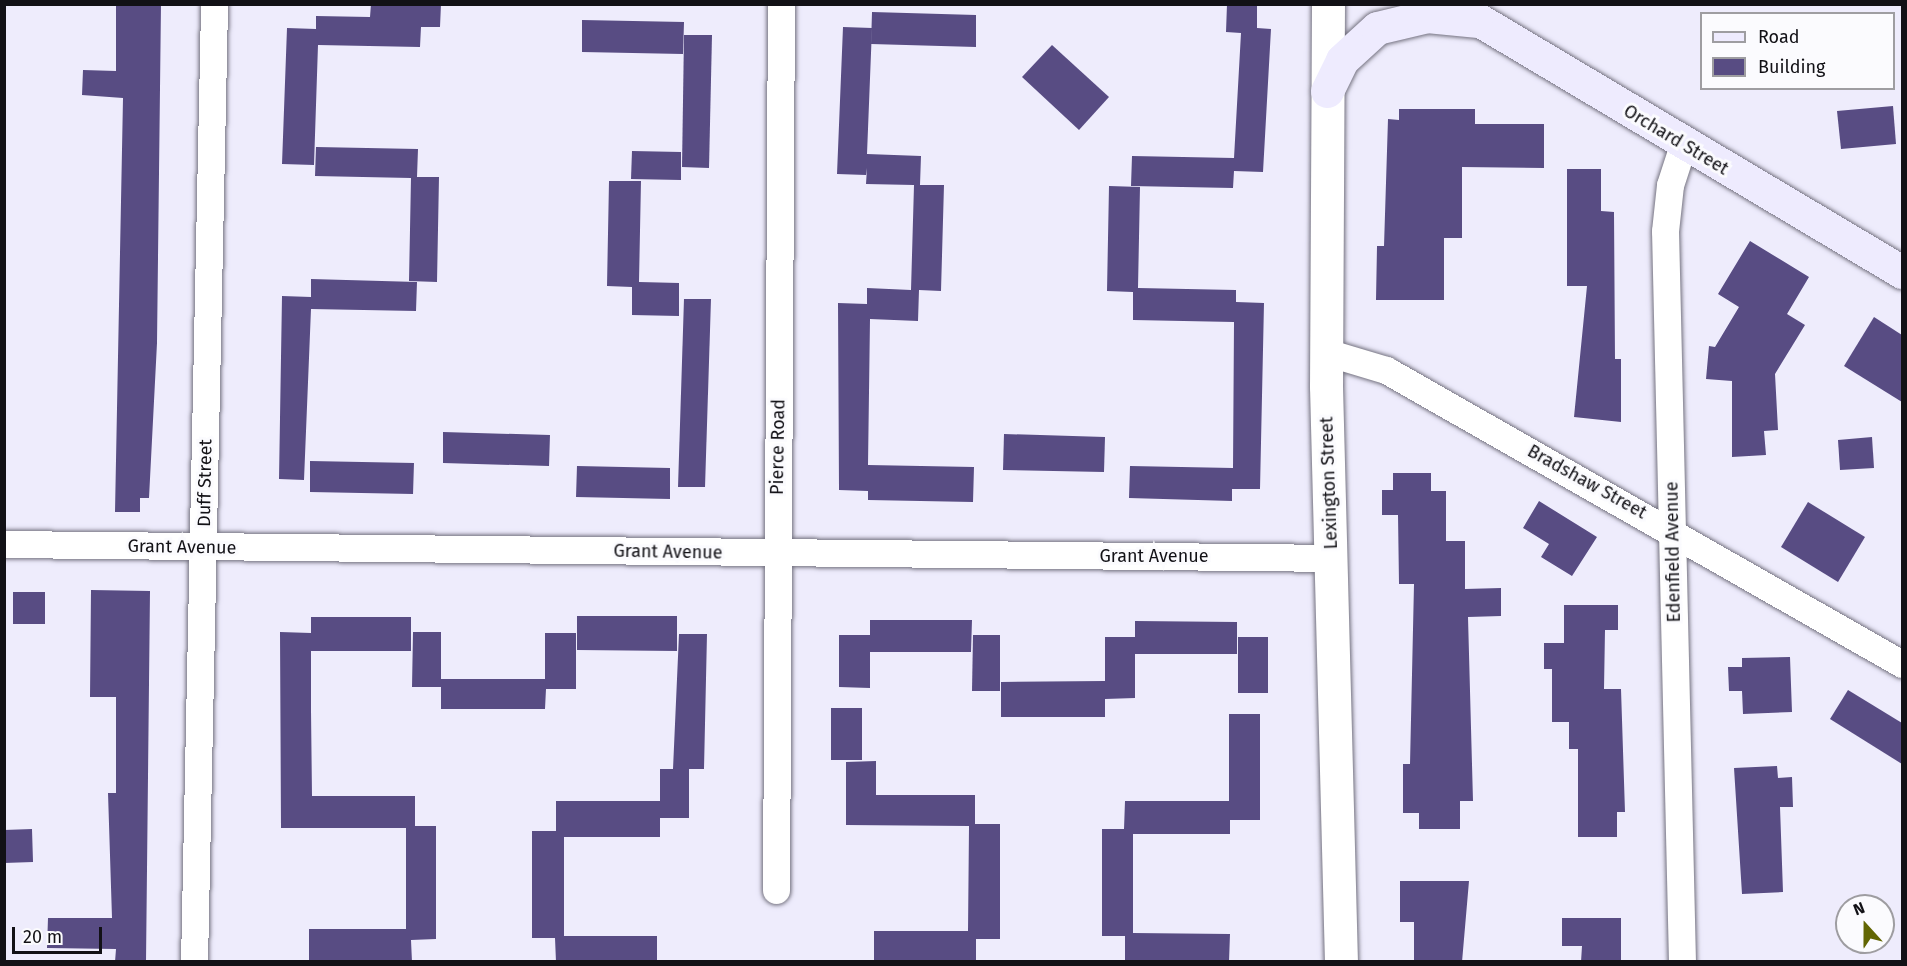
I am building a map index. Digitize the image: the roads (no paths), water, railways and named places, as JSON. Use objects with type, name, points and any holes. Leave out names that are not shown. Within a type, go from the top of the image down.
[{"type":"main road","points":[[1327,91],[1342,60],[1377,28],[1427,16],[1464,13]]},
{"type":"main road","name":"Orchard Street","points":[[1464,13],[1683,145],[1902,272]]},
{"type":"street","name":"Duff Street","points":[[194,962],[214,4]]},
{"type":"street","name":"Pierce Road","points":[[776,890],[776,553],[781,4]]},
{"type":"street","name":"Lexington Street","points":[[1328,4],[1326,352],[1341,962]]},
{"type":"street","name":"Edenfield Avenue","points":[[1682,962],[1665,231],[1670,186],[1683,145]]},
{"type":"street","name":"Bradshaw Street","points":[[1326,352],[1386,370],[1672,530],[1902,664]]},
{"type":"street","name":"Grant Avenue","points":[[4,544],[204,548],[1331,558]]}]
